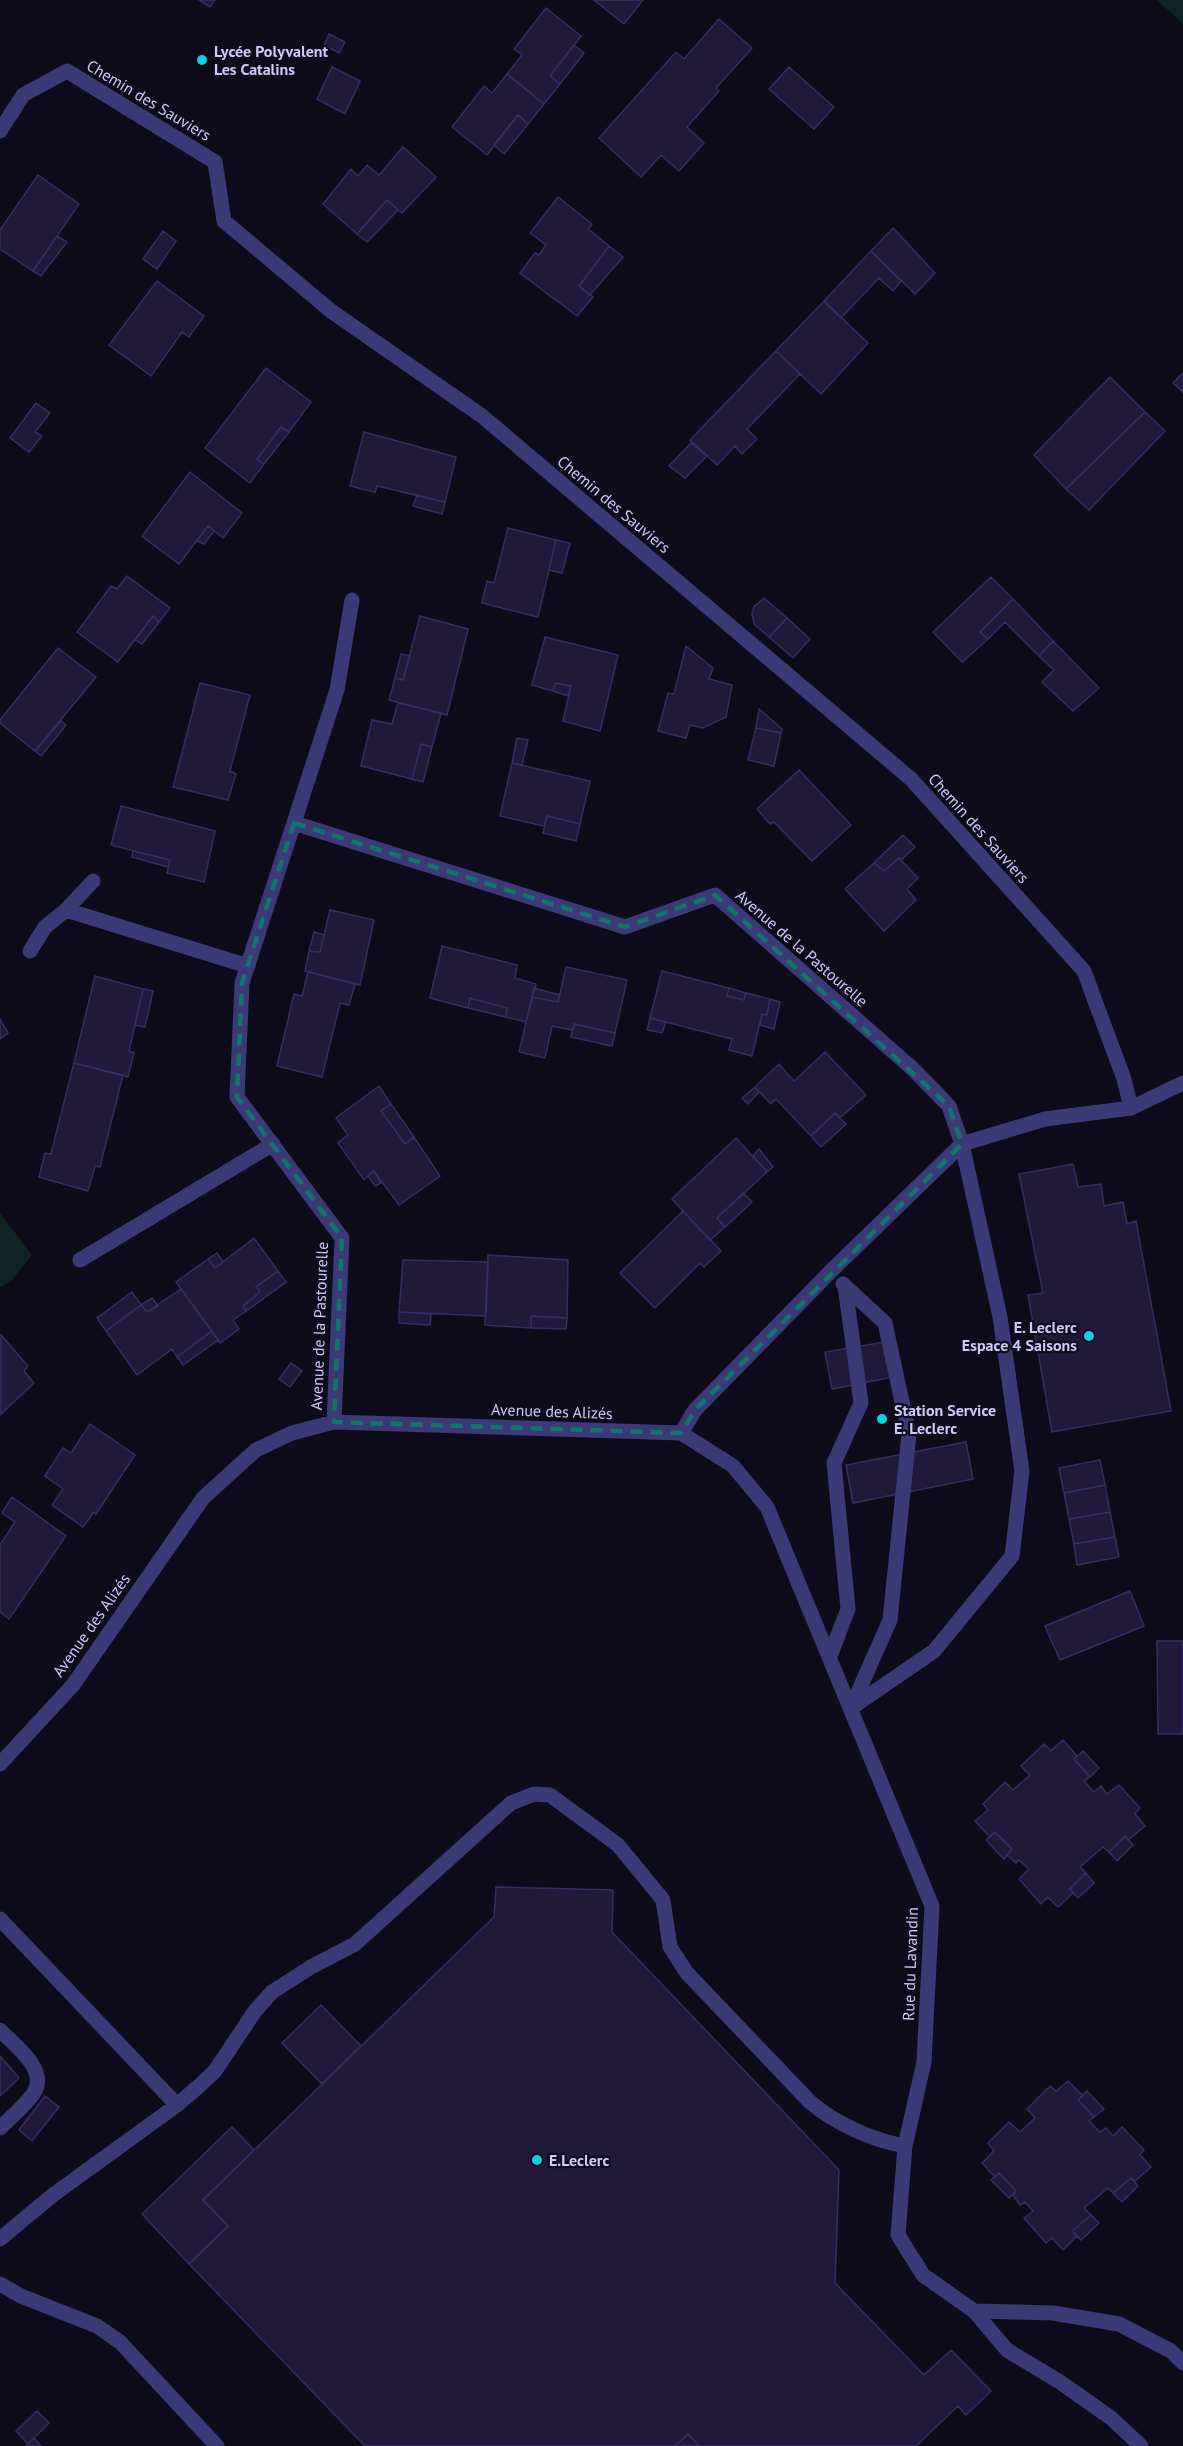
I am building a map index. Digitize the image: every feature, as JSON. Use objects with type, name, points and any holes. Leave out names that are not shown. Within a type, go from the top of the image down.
[{"type":"street","name":"Chemin des Sauviers","points":[[0,131],[24,95],[67,71],[215,162],[224,221],[331,311],[482,416],[911,779],[1084,972],[1124,1079],[1131,1108]]},
{"type":"street","name":"Avenue de la Pastourelle","points":[[334,1422],[342,1238],[237,1097],[242,983],[337,690],[352,600]]},
{"type":"street","name":"Avenue de la Pastourelle","points":[[294,823],[625,927],[715,895],[913,1069],[949,1106],[962,1144]]},
{"type":"street","points":[[30,951],[45,927],[66,910],[93,881]]},
{"type":"street","points":[[66,910],[248,966]]},
{"type":"street","points":[[681,1433],[695,1410],[831,1271],[962,1144],[1045,1119],[1131,1108],[1183,1083]]},
{"type":"street","points":[[80,1260],[273,1144]]},
{"type":"street","points":[[851,1708],[934,1652],[1012,1556],[1022,1471],[1000,1317],[962,1144]]},
{"type":"street","points":[[831,1271],[885,1323],[909,1434],[890,1620],[851,1708]]},
{"type":"street","points":[[830,1656],[848,1609],[834,1463],[861,1403],[845,1286]]},
{"type":"street","name":"Avenue des Alizés","points":[[0,1764],[73,1685],[203,1498],[256,1450],[292,1433],[334,1422],[681,1433]]},
{"type":"street","name":"Rue du Lavandin","points":[[681,1433],[733,1467],[767,1507],[932,1906],[924,2062],[905,2146],[898,2235],[923,2275],[974,2311],[1007,2350],[1060,2382],[1111,2418],[1141,2446]]},
{"type":"street","points":[[0,2239],[90,2168],[177,2105],[215,2071],[255,2011],[272,1992],[311,1967],[355,1944],[511,1803],[534,1794],[550,1795],[618,1845],[663,1900],[670,1947],[687,1973],[810,2102],[826,2115],[887,2142],[905,2146]]},
{"type":"street","points":[[0,1919],[177,2105]]},
{"type":"street","points":[[0,2030],[34,2066],[38,2077],[36,2090],[0,2128]]},
{"type":"street","points":[[0,2284],[21,2296],[97,2326],[120,2342],[217,2446]]},
{"type":"street","points":[[974,2311],[1053,2313],[1119,2324],[1171,2351],[1183,2363]]},
{"type":"highlighted area","points":[[294,823],[625,927],[715,895],[949,1106],[962,1144],[695,1410],[681,1433],[334,1422],[342,1238],[237,1097],[242,983]]},
{"type":"green space","points":[[1157,0],[1183,0],[1183,24]]},
{"type":"green space","points":[[0,1213],[32,1255],[12,1280],[0,1287]]},
{"type":"building","points":[[199,0],[215,0],[210,7]]},
{"type":"building","points":[[594,0],[643,0],[624,24]]},
{"type":"building","points":[[546,8],[581,36],[550,76],[560,84],[544,104],[507,74],[522,55],[514,49]]},
{"type":"building","points":[[719,19],[752,48],[716,88],[719,91],[687,127],[704,143],[679,171],[661,155],[641,177],[599,138],[676,52],[684,59]]},
{"type":"building","points":[[329,34],[345,42],[339,53],[324,45]]},
{"type":"building","points":[[574,45],[584,53],[560,84],[550,76]]},
{"type":"building","points":[[332,67],[360,81],[345,114],[317,99]]},
{"type":"building","points":[[789,67],[834,107],[814,129],[769,89]]},
{"type":"building","points":[[507,74],[544,104],[528,124],[518,115],[487,155],[452,127],[484,86],[492,93]]},
{"type":"building","points":[[518,115],[528,124],[504,154],[494,145]]},
{"type":"building","points":[[403,147],[436,177],[402,213],[387,200],[357,234],[323,204],[351,169],[358,176],[367,165],[379,175]]},
{"type":"building","points":[[38,175],[79,204],[33,271],[0,249],[0,230]]},
{"type":"building","points":[[558,197],[592,224],[588,229],[609,246],[579,286],[593,297],[577,316],[520,273],[535,253],[539,255],[546,245],[530,233]]},
{"type":"building","points":[[387,200],[398,210],[367,242],[357,234]]},
{"type":"building","points":[[893,228],[935,273],[915,294],[871,251]]},
{"type":"building","points":[[163,231],[176,241],[157,269],[143,259]]},
{"type":"building","points":[[57,236],[67,242],[41,276],[33,271]]},
{"type":"building","points":[[609,246],[623,257],[590,295],[579,286]]},
{"type":"building","points":[[871,251],[901,281],[893,291],[879,278],[841,318],[824,301]]},
{"type":"building","points":[[157,281],[204,316],[189,337],[182,332],[151,376],[109,345]]},
{"type":"building","points":[[824,301],[868,343],[821,394],[776,351]]},
{"type":"building","points":[[776,351],[800,374],[747,429],[757,439],[742,454],[735,446],[717,465],[690,440]]},
{"type":"building","points":[[266,368],[311,402],[289,432],[281,427],[257,459],[264,464],[250,483],[205,448]]},
{"type":"building","points":[[1183,373],[1183,392],[1173,383]]},
{"type":"building","points":[[1110,377],[1145,412],[1066,489],[1034,455]]},
{"type":"building","points":[[36,403],[50,413],[35,432],[42,436],[29,452],[10,438]]},
{"type":"building","points":[[1145,412],[1165,431],[1089,510],[1066,489]]},
{"type":"building","points":[[281,427],[289,432],[264,464],[257,459]]},
{"type":"building","points":[[364,432],[456,457],[445,502],[377,486],[375,492],[350,486]]},
{"type":"building","points":[[691,443],[707,456],[685,478],[669,466]]},
{"type":"building","points":[[190,472],[242,513],[223,538],[208,526],[179,564],[142,536]]},
{"type":"building","points":[[417,495],[445,502],[442,514],[413,506]]},
{"type":"building","points":[[208,526],[214,531],[204,544],[197,541]]},
{"type":"building","points":[[508,528],[556,540],[538,617],[482,603],[487,581],[494,583]]},
{"type":"building","points":[[556,540],[570,543],[562,573],[549,570]]},
{"type":"building","points":[[127,576],[170,608],[159,622],[153,616],[118,662],[77,632],[111,586],[117,589]]},
{"type":"building","points":[[991,577],[1013,599],[980,632],[988,639],[962,662],[933,632]]},
{"type":"building","points":[[764,598],[787,618],[769,637],[754,624],[752,613],[754,607]]},
{"type":"building","points":[[1013,599],[1053,641],[1039,656],[1005,622],[988,639],[980,632]]},
{"type":"building","points":[[153,616],[159,622],[142,644],[135,640]]},
{"type":"building","points":[[420,616],[468,629],[447,715],[389,700],[395,678],[403,680]]},
{"type":"building","points":[[787,618],[810,639],[793,658],[769,637]]},
{"type":"building","points":[[545,637],[618,655],[600,731],[563,721],[571,686],[556,683],[553,691],[532,685]]},
{"type":"building","points":[[1053,641],[1099,688],[1073,711],[1042,682],[1054,670],[1039,656]]},
{"type":"building","points":[[686,646],[713,668],[709,679],[732,685],[726,717],[703,728],[690,725],[686,738],[658,731],[668,693],[674,694]]},
{"type":"building","points":[[58,648],[96,677],[35,751],[0,723],[0,720]]},
{"type":"building","points":[[401,654],[410,656],[403,680],[395,678]]},
{"type":"building","points":[[200,683],[250,695],[230,771],[236,774],[228,800],[173,787]]},
{"type":"building","points":[[556,683],[571,686],[568,696],[553,691]]},
{"type":"building","points":[[398,703],[441,713],[432,747],[421,744],[412,779],[361,766],[372,720],[392,724]]},
{"type":"building","points":[[759,709],[782,729],[781,733],[756,728]]},
{"type":"building","points":[[61,721],[66,725],[41,756],[35,751]]},
{"type":"building","points":[[756,728],[781,733],[774,766],[748,760]]},
{"type":"building","points":[[517,738],[528,740],[522,765],[512,763]]},
{"type":"building","points":[[421,744],[432,747],[423,782],[412,779]]},
{"type":"building","points":[[512,763],[590,781],[580,824],[547,816],[544,826],[500,816]]},
{"type":"building","points":[[799,770],[851,825],[812,861],[774,822],[770,824],[757,809]]},
{"type":"building","points":[[121,806],[215,831],[204,882],[167,873],[170,860],[111,845]]},
{"type":"building","points":[[547,816],[580,824],[576,841],[543,833]]},
{"type":"building","points":[[903,835],[915,847],[884,871],[874,863]]},
{"type":"building","points":[[133,851],[170,860],[168,867],[132,857]]},
{"type":"building","points":[[899,858],[918,878],[907,889],[916,900],[884,931],[845,889],[874,863],[884,871]]},
{"type":"building","points":[[330,910],[374,920],[360,985],[305,971],[309,951],[320,952]]},
{"type":"building","points":[[314,932],[324,935],[320,952],[309,951]]},
{"type":"building","points":[[442,946],[517,965],[515,978],[536,984],[526,1022],[506,1017],[507,1008],[470,998],[468,1008],[430,998]]},
{"type":"building","points":[[566,967],[627,980],[615,1033],[574,1024],[573,1030],[552,1026],[545,1058],[519,1052],[532,997],[558,1002]]},
{"type":"building","points":[[662,971],[729,988],[727,996],[744,1000],[746,993],[770,999],[767,1015],[762,1014],[752,1056],[729,1050],[732,1039],[650,1018]]},
{"type":"building","points":[[308,972],[355,984],[349,1005],[340,1003],[322,1077],[277,1066],[294,994],[302,996]]},
{"type":"building","points":[[95,976],[143,989],[129,1051],[134,1053],[128,1077],[74,1063]]},
{"type":"building","points":[[534,988],[560,995],[558,1002],[532,997]]},
{"type":"building","points":[[729,988],[746,993],[744,1000],[727,996]]},
{"type":"building","points":[[143,989],[153,991],[145,1027],[135,1025]]},
{"type":"building","points":[[470,998],[507,1008],[506,1017],[468,1008]]},
{"type":"building","points":[[770,999],[780,1002],[774,1029],[760,1025],[762,1014],[767,1015]]},
{"type":"building","points":[[650,1018],[666,1022],[662,1033],[647,1030]]},
{"type":"building","points":[[0,1019],[8,1033],[0,1039]]},
{"type":"building","points":[[574,1024],[615,1033],[612,1046],[571,1037]]},
{"type":"building","points":[[825,1052],[866,1095],[840,1118],[835,1113],[811,1136],[776,1099],[771,1104],[755,1087],[779,1064],[794,1081]]},
{"type":"building","points":[[74,1063],[123,1075],[100,1167],[95,1166],[88,1191],[39,1177],[45,1153],[51,1154]]},
{"type":"building","points":[[379,1086],[391,1104],[381,1111],[405,1144],[414,1137],[440,1176],[399,1205],[374,1171],[364,1180],[338,1143],[348,1135],[336,1118]]},
{"type":"building","points":[[755,1087],[759,1092],[748,1104],[742,1098]]},
{"type":"building","points":[[391,1104],[414,1137],[405,1144],[381,1111]]},
{"type":"building","points":[[835,1113],[846,1124],[821,1147],[811,1136]]},
{"type":"building","points":[[736,1138],[767,1172],[717,1218],[725,1227],[710,1240],[672,1199]]},
{"type":"building","points":[[759,1149],[773,1167],[767,1172],[753,1156]]},
{"type":"building","points":[[1073,1164],[1078,1187],[1101,1184],[1104,1206],[1123,1202],[1127,1224],[1136,1221],[1171,1411],[1052,1432],[1028,1295],[1043,1293],[1019,1174]]},
{"type":"building","points":[[374,1171],[381,1183],[375,1186],[368,1176]]},
{"type":"building","points":[[743,1193],[752,1202],[725,1227],[717,1218]]},
{"type":"building","points":[[683,1211],[721,1251],[704,1267],[700,1263],[655,1308],[620,1273]]},
{"type":"building","points":[[254,1238],[278,1271],[256,1287],[260,1292],[243,1306],[246,1311],[233,1320],[239,1329],[220,1343],[176,1282],[208,1259],[215,1268]]},
{"type":"building","points":[[217,1253],[223,1262],[215,1268],[208,1259]]},
{"type":"building","points":[[488,1255],[568,1260],[567,1318],[531,1316],[531,1328],[485,1325]]},
{"type":"building","points":[[403,1260],[488,1262],[486,1316],[399,1312]]},
{"type":"building","points":[[278,1271],[286,1282],[246,1311],[243,1306],[260,1292],[256,1287]]},
{"type":"building","points":[[181,1289],[212,1331],[177,1357],[172,1349],[137,1375],[106,1331],[141,1305],[147,1312]]},
{"type":"building","points":[[132,1292],[141,1305],[106,1331],[97,1318]]},
{"type":"building","points":[[152,1298],[158,1306],[147,1312],[141,1305]]},
{"type":"building","points":[[399,1312],[431,1314],[430,1325],[399,1323]]},
{"type":"building","points":[[531,1316],[567,1318],[566,1329],[531,1328]]},
{"type":"building","points":[[212,1331],[218,1340],[183,1365],[177,1357]]},
{"type":"building","points":[[1,1335],[28,1366],[24,1371],[34,1383],[1,1414]]},
{"type":"building","points":[[890,1341],[898,1376],[832,1389],[825,1352]]},
{"type":"building","points":[[291,1363],[302,1371],[290,1387],[279,1379]]},
{"type":"building","points":[[90,1424],[135,1455],[96,1514],[94,1512],[83,1527],[52,1505],[63,1489],[45,1476],[63,1448],[71,1453]]},
{"type":"building","points":[[966,1442],[973,1479],[853,1503],[846,1465]]},
{"type":"building","points":[[1100,1460],[1105,1485],[1064,1493],[1059,1468]]},
{"type":"building","points":[[1105,1485],[1110,1512],[1069,1519],[1064,1493]]},
{"type":"building","points":[[12,1497],[66,1536],[9,1619],[0,1612],[0,1545],[15,1522],[2,1513]]},
{"type":"building","points":[[1110,1512],[1115,1537],[1074,1544],[1069,1519]]},
{"type":"building","points":[[1115,1537],[1119,1557],[1077,1565],[1074,1544]]},
{"type":"building","points":[[1130,1591],[1144,1626],[1060,1660],[1045,1626]]},
{"type":"building","points":[[1157,1641],[1183,1641],[1183,1734],[1158,1734]]},
{"type":"building","points":[[1063,1740],[1077,1756],[1074,1759],[1090,1777],[1084,1781],[1094,1792],[1101,1786],[1107,1794],[1119,1785],[1140,1808],[1135,1814],[1145,1826],[1128,1840],[1125,1836],[1109,1852],[1103,1847],[1080,1867],[1086,1873],[1070,1889],[1073,1893],[1058,1907],[1048,1897],[1041,1904],[1019,1879],[1029,1869],[1019,1860],[1016,1863],[1007,1855],[1012,1849],[995,1832],[990,1837],[975,1821],[988,1810],[983,1804],[1005,1782],[1013,1790],[1030,1775],[1021,1766],[1044,1744],[1051,1751]]},
{"type":"building","points":[[1083,1751],[1099,1768],[1090,1777],[1074,1759]]},
{"type":"building","points":[[995,1832],[1012,1849],[1004,1859],[986,1840]]},
{"type":"building","points":[[1125,1836],[1133,1845],[1117,1861],[1109,1852]]},
{"type":"building","points":[[1086,1873],[1094,1883],[1078,1898],[1070,1889]]},
{"type":"building","name":"E.Leclerc","points":[[496,1887],[613,1890],[612,1932],[839,2170],[835,2283],[924,2375],[951,2350],[991,2391],[966,2415],[958,2406],[916,2446],[699,2446],[688,2434],[675,2446],[365,2446],[189,2264],[228,2226],[203,2200],[494,1917]]},
{"type":"building","points":[[321,2005],[361,2046],[322,2084],[282,2043]]},
{"type":"building","points":[[0,2056],[19,2078],[0,2096]]},
{"type":"building","points":[[1068,2081],[1083,2096],[1078,2100],[1094,2117],[1089,2121],[1100,2132],[1106,2128],[1113,2136],[1122,2127],[1144,2150],[1140,2155],[1151,2167],[1135,2181],[1131,2178],[1113,2193],[1108,2188],[1084,2208],[1091,2215],[1072,2231],[1077,2236],[1063,2250],[1052,2238],[1046,2243],[1024,2218],[1033,2211],[1025,2202],[1020,2205],[1013,2195],[1016,2191],[999,2173],[995,2177],[982,2163],[994,2151],[988,2143],[1009,2122],[1020,2132],[1035,2118],[1027,2109],[1050,2086],[1056,2091]]},
{"type":"building","points":[[1087,2091],[1104,2109],[1094,2117],[1078,2100]]},
{"type":"building","points":[[45,2096],[59,2107],[32,2141],[19,2130]]},
{"type":"building","points":[[232,2127],[254,2150],[203,2200],[228,2226],[189,2264],[142,2214]]},
{"type":"building","points":[[999,2173],[1016,2191],[1009,2198],[991,2180]]},
{"type":"building","points":[[1131,2178],[1138,2186],[1122,2202],[1113,2193]]},
{"type":"building","points":[[1091,2215],[1099,2223],[1081,2240],[1072,2231]]},
{"type":"building","points":[[37,2411],[49,2423],[28,2444],[16,2431]]},
{"type":"building","points":[[688,2434],[699,2446],[675,2446]]},
{"type":"building","points":[[34,2438],[41,2446],[26,2446]]},
{"type":"place","name":"Lycée Polyvalent Les Catalins","points":[[202,60]]},
{"type":"place","name":"E. Leclerc Espace 4 Saisons","points":[[1089,1336]]},
{"type":"place","name":"Station Service E. Leclerc","points":[[882,1419]]},
{"type":"place","name":"E.Leclerc","points":[[537,2160]]}]
